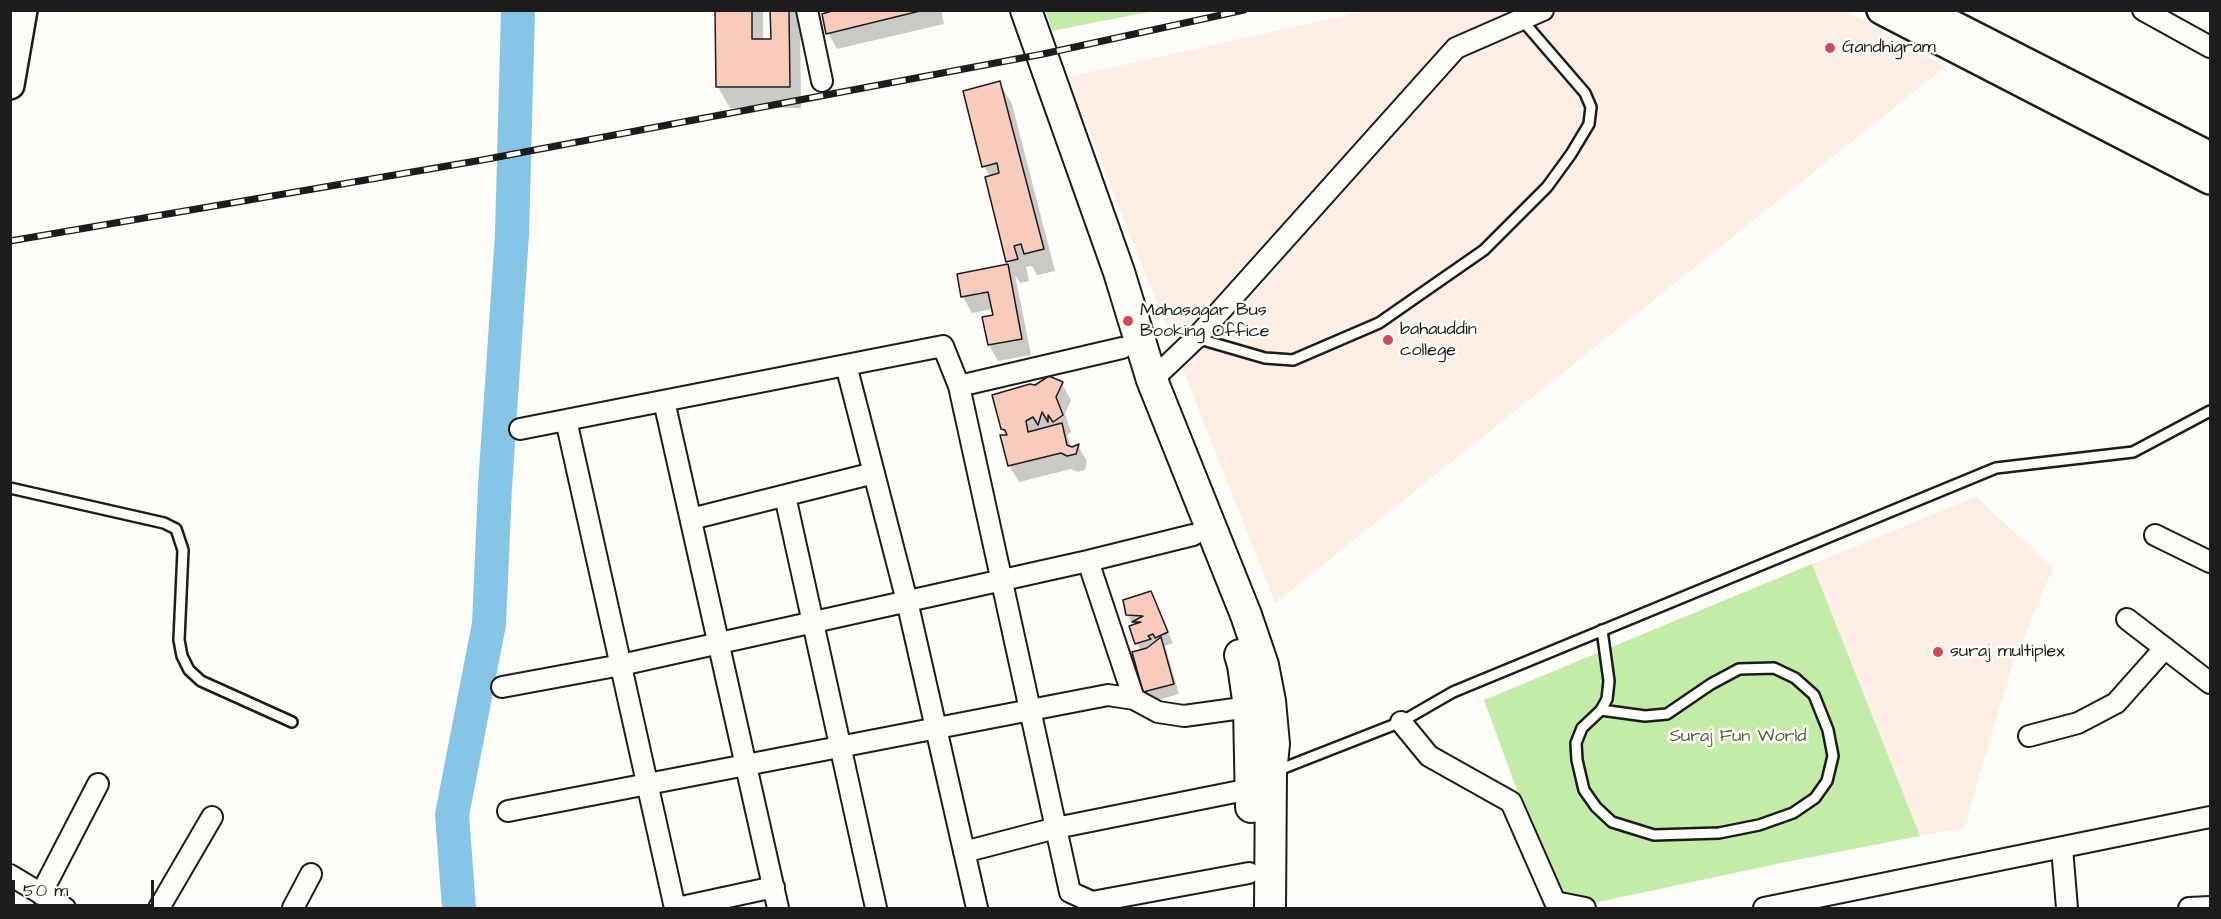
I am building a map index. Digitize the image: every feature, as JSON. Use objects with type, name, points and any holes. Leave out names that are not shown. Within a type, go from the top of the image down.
[{"type":"main road","points":[[10,84],[23,10]]},
{"type":"main road","points":[[1006,10],[1082,224],[1122,348],[1243,665],[1260,781],[1270,909]]},
{"type":"main road","points":[[1026,10],[1115,261],[1152,380],[1246,615],[1263,665],[1270,701],[1274,744],[1260,781],[1249,873],[1252,909]]},
{"type":"main road","points":[[1881,10],[2208,164]]},
{"type":"main road","points":[[1924,10],[2208,164]]},
{"type":"street","points":[[807,10],[822,81]]},
{"type":"street","points":[[1152,380],[1196,338],[1455,48],[1543,10]]},
{"type":"street","points":[[2143,10],[2211,47]]},
{"type":"street","points":[[520,429],[943,346],[959,386],[1070,892],[1093,905],[1249,873]]},
{"type":"street","points":[[959,386],[1122,348]]},
{"type":"street","points":[[846,365],[907,601],[977,909]]},
{"type":"street","points":[[664,401],[778,909]]},
{"type":"street","points":[[566,420],[676,909],[774,887]]},
{"type":"street","points":[[691,519],[873,473]]},
{"type":"street","points":[[785,496],[876,909]]},
{"type":"street","points":[[502,687],[621,665],[1088,561],[1192,535]]},
{"type":"street","points":[[2156,535],[2211,562]]},
{"type":"street","points":[[1088,561],[1134,699]]},
{"type":"street","points":[[2127,619],[2211,683]]},
{"type":"street","points":[[2029,736],[2078,723],[2116,703],[2165,648]]},
{"type":"street","points":[[508,811],[1108,695],[1134,699],[1158,712],[1184,716],[1249,707]]},
{"type":"street","points":[[1401,722],[1430,756],[1511,802],[1555,902],[1585,909]]},
{"type":"street","points":[[964,852],[1056,828],[1260,781]]},
{"type":"street","points":[[41,894],[98,784]]},
{"type":"street","points":[[159,909],[212,817]]},
{"type":"street","points":[[1764,909],[2211,817]]},
{"type":"street","points":[[2062,848],[2067,909]]},
{"type":"street","points":[[293,909],[311,874]]},
{"type":"street","points":[[10,875],[65,909]]},
{"type":"street","points":[[2189,909],[2211,907]]},
{"type":"lane","points":[[1196,338],[1265,358],[1293,360],[1321,350],[1379,323],[1484,250],[1547,187],[1589,124],[1591,107],[1585,93],[1522,20]]},
{"type":"lane","points":[[1260,781],[1401,722],[1453,692],[1996,468],[2133,452],[2211,411]]},
{"type":"lane","points":[[10,488],[164,523],[176,529],[183,550],[179,639],[189,670],[201,681],[292,722]]},
{"type":"lane","points":[[1601,710],[1645,716],[1667,714],[1711,684],[1739,669],[1774,668],[1795,678],[1814,695],[1828,730],[1833,756],[1827,781],[1815,798],[1793,813],[1759,825],[1719,833],[1654,835],[1612,822],[1596,807],[1584,790],[1577,760],[1576,743],[1582,728],[1601,710],[1606,699],[1609,681],[1602,630]]},
{"type":"shaded area","name":"bahauddin college","points":[[1370,10],[1846,11],[1945,67],[1275,603],[1068,77]]},
{"type":"shaded area","points":[[1976,497],[2053,568],[2011,668],[1964,828],[1920,836],[1812,564]]},
{"type":"green space","points":[[1046,10],[1153,11],[1052,31]]},
{"type":"green space","name":"Suraj Fun World","points":[[1812,564],[1920,836],[1570,908],[1560,908],[1484,700]]},
{"type":"building","points":[[715,10],[752,10],[752,39],[771,39],[770,10],[789,10],[790,87],[716,87]]},
{"type":"building","points":[[835,10],[924,10],[826,34],[822,14]]},
{"type":"building","points":[[1000,81],[1044,249],[1024,254],[1021,244],[1014,246],[1018,259],[1006,262],[985,177],[999,173],[997,163],[982,167],[963,91]]},
{"type":"building","points":[[1008,264],[1022,339],[988,345],[982,317],[993,315],[988,292],[961,297],[957,274]]},
{"type":"building","points":[[1049,376],[1063,382],[1056,397],[1063,415],[1053,422],[1048,415],[1048,422],[1042,412],[1038,425],[1033,417],[1026,421],[1028,432],[1062,423],[1067,445],[1072,447],[1079,444],[1076,454],[1067,456],[1061,453],[1008,466],[1000,435],[1007,435],[1005,430],[1001,429],[992,395],[1030,384],[1035,385]]},
{"type":"building","points":[[1151,591],[1168,632],[1155,638],[1153,634],[1148,636],[1151,639],[1135,644],[1129,626],[1141,622],[1132,622],[1143,616],[1126,615],[1123,600]]},
{"type":"building","points":[[1161,637],[1174,684],[1143,692],[1132,652],[1147,648]]},
{"type":"waterway","points":[[459,908],[452,815],[489,624],[495,487],[512,234],[518,10]]},
{"type":"railway","points":[[10,241],[482,160],[1043,54],[1244,10]]},
{"type":"place","name":"Gandhigram","points":[[1830,48]]},
{"type":"place","name":"Mahasagar Bus Booking Office","points":[[1128,321]]},
{"type":"place","name":"bahauddin college","points":[[1388,340]]},
{"type":"place","name":"suraj multiplex","points":[[1938,652]]}]
